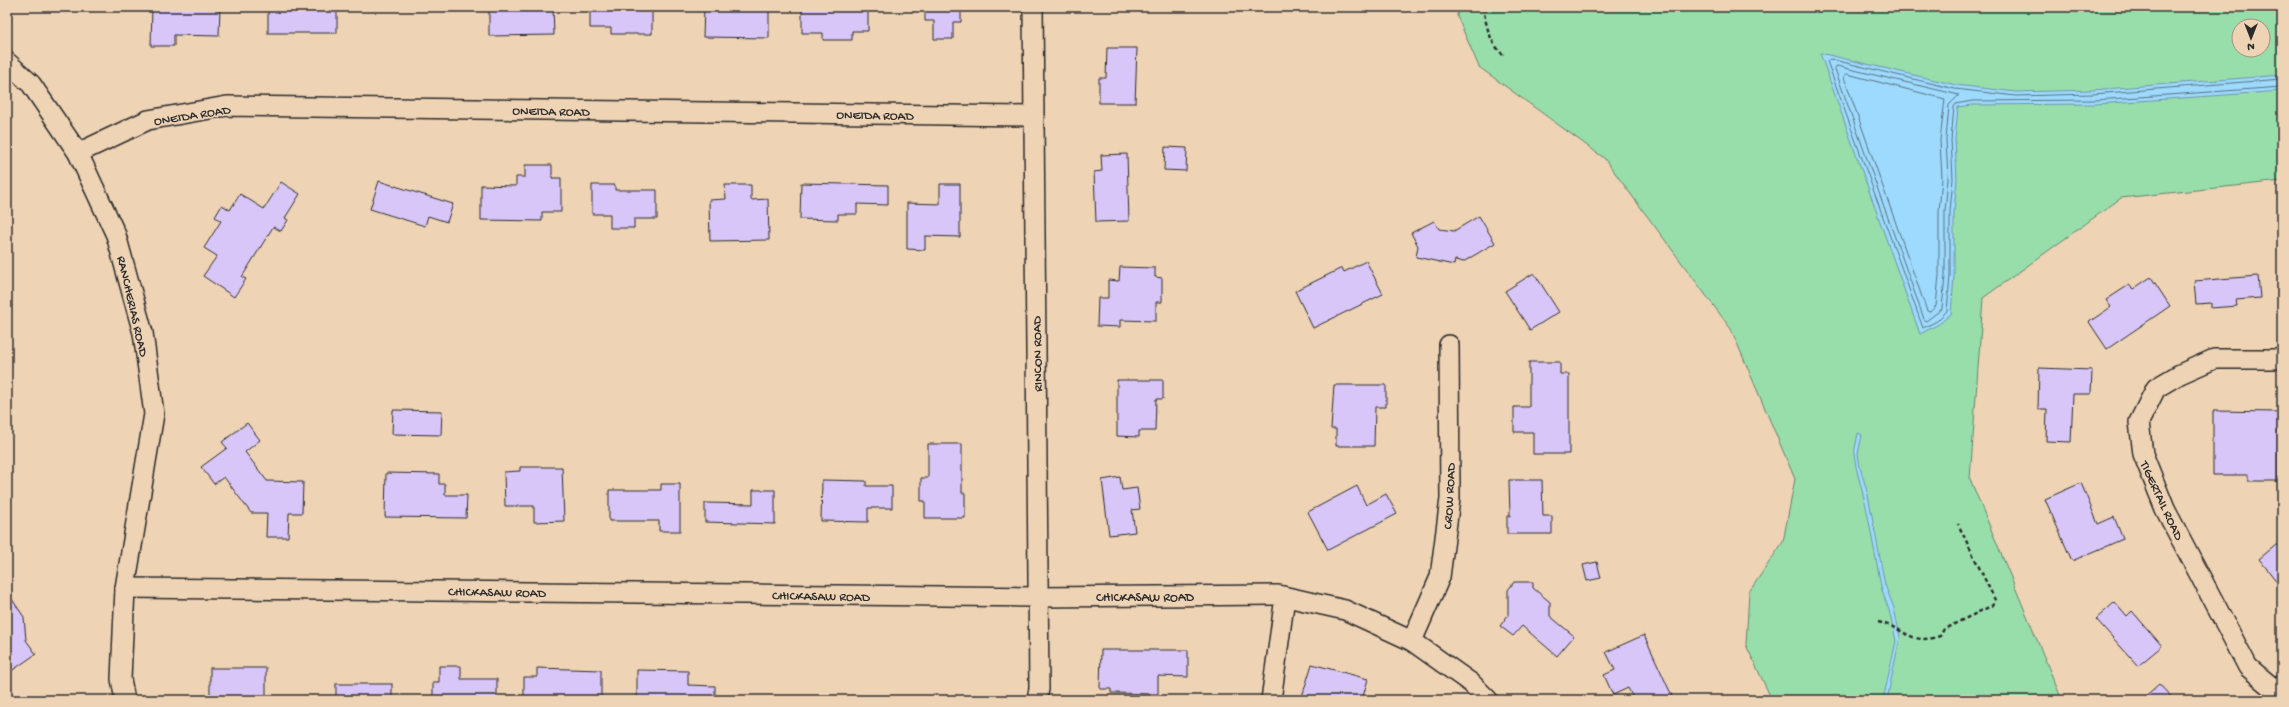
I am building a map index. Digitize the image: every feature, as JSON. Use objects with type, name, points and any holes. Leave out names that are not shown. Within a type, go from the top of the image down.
[{"type":"street","name":"RINCON ROAD","points":[[1033,7],[1039,689],[1036,700]]},
{"type":"street","name":"RANCHERIAS ROAD","points":[[7,62],[30,84],[78,153],[116,235],[143,333],[154,414],[125,588],[120,680],[125,700]]},
{"type":"street","name":"ONEIDA ROAD","points":[[78,153],[148,120],[227,106],[1033,116]]},
{"type":"street","name":"CROW ROAD","points":[[1412,641],[1440,577],[1450,499],[1449,345]]},
{"type":"street","name":"TIGERTAIL ROAD","points":[[2282,359],[2214,359],[2180,374],[2156,388],[2139,422],[2143,454],[2165,509],[2248,667],[2273,688],[2282,687]]},
{"type":"street","name":"CHICKASAW ROAD","points":[[125,588],[1038,597],[1285,596],[1345,610],[1412,641],[1471,683],[1488,700]]},
{"type":"street","points":[[1271,700],[1285,596]]},
{"type":"path","points":[[1483,7],[1487,29],[1493,46],[1505,57]]},
{"type":"path","points":[[1878,622],[1891,624],[1914,639],[1927,640],[1940,636],[1944,628],[1993,606],[1995,600],[1958,524]]},
{"type":"green space","points":[[1458,7],[2282,7],[2282,181],[2121,198],[1983,298],[1970,479],[2062,700],[1772,700],[1746,645],[1749,592],[1783,542],[1795,479],[1731,329],[1604,158],[1479,67],[1457,16]]},
{"type":"water","points":[[1820,53],[1956,85],[2016,92],[2092,90],[2282,75],[2282,91],[2096,104],[1972,105],[1958,107],[1955,140],[1957,179],[1954,211],[1954,276],[1951,314],[1939,324],[1920,334]]},
{"type":"water","points":[[1858,433],[1862,435],[1858,454],[1860,467],[1868,495],[1885,585],[1894,608],[1900,637],[1887,700],[1883,700],[1896,641],[1889,610],[1882,591],[1866,506],[1856,467],[1854,454]]},
{"type":"building","points":[[152,7],[220,7],[219,36],[174,35],[174,46],[151,46]]},
{"type":"building","points":[[268,7],[337,7],[337,33],[268,33]]},
{"type":"building","points":[[553,7],[554,35],[489,36],[489,8]]},
{"type":"building","points":[[590,7],[652,7],[652,34],[611,34],[611,28],[590,28]]},
{"type":"building","points":[[704,7],[752,7],[752,9],[769,10],[769,38],[703,37]]},
{"type":"building","points":[[802,7],[868,8],[868,31],[852,31],[852,40],[823,40],[823,33],[802,33]]},
{"type":"building","points":[[925,7],[961,7],[961,22],[953,22],[953,39],[934,39],[934,21],[925,21]]},
{"type":"building","points":[[1107,48],[1137,48],[1135,103],[1099,103],[1099,78],[1106,78]]},
{"type":"building","points":[[1165,147],[1187,148],[1186,171],[1164,170]]},
{"type":"building","points":[[1127,154],[1129,221],[1096,222],[1094,172],[1102,171],[1101,155]]},
{"type":"building","points":[[525,165],[552,165],[552,178],[561,178],[561,212],[542,212],[542,221],[481,220],[481,185],[516,186],[516,177],[525,177]]},
{"type":"building","points":[[379,181],[453,204],[447,222],[428,216],[425,226],[370,209]]},
{"type":"building","points":[[281,182],[300,194],[285,218],[288,220],[281,231],[273,227],[242,277],[246,279],[234,297],[203,276],[217,256],[204,248],[221,221],[215,217],[222,205],[230,210],[240,194],[264,209]]},
{"type":"building","points":[[801,183],[888,185],[888,205],[857,204],[857,214],[838,214],[838,220],[800,219]]},
{"type":"building","points":[[940,184],[960,184],[960,237],[925,236],[925,250],[907,249],[907,203],[940,204]]},
{"type":"building","points":[[592,185],[615,185],[615,190],[657,190],[657,219],[634,219],[634,228],[610,228],[610,214],[592,214]]},
{"type":"building","points":[[725,185],[751,185],[751,200],[768,199],[769,240],[710,241],[709,200],[726,199]]},
{"type":"building","points":[[1479,216],[1495,243],[1463,262],[1455,260],[1454,265],[1416,257],[1418,246],[1411,233],[1434,221],[1439,229],[1454,231]]},
{"type":"building","points":[[1366,261],[1383,294],[1313,328],[1295,291],[1342,268],[1344,272]]},
{"type":"building","points":[[1120,267],[1155,268],[1155,277],[1162,278],[1162,302],[1156,302],[1156,321],[1120,320],[1120,327],[1097,326],[1098,298],[1108,298],[1108,280],[1119,281]]},
{"type":"building","points":[[1534,273],[1559,312],[1530,330],[1505,291]]},
{"type":"building","points":[[2258,276],[2260,298],[2236,300],[2237,306],[2211,308],[2211,303],[2196,304],[2194,281]]},
{"type":"building","points":[[2151,277],[2170,306],[2107,349],[2089,322],[2111,307],[2106,300],[2129,285],[2133,289]]},
{"type":"building","points":[[1529,362],[1560,362],[1560,374],[1569,374],[1569,454],[1533,454],[1533,432],[1514,432],[1514,407],[1529,407]]},
{"type":"building","points":[[2039,368],[2092,370],[2091,394],[2073,394],[2071,442],[2046,441],[2047,409],[2038,409]]},
{"type":"building","points":[[1117,380],[1163,380],[1163,399],[1156,399],[1155,431],[1139,431],[1139,437],[1117,436]]},
{"type":"building","points":[[1334,385],[1386,385],[1386,407],[1375,407],[1374,446],[1336,446],[1336,429],[1331,429]]},
{"type":"building","points":[[393,410],[442,411],[441,435],[392,434]]},
{"type":"building","points":[[2213,411],[2278,412],[2278,481],[2248,481],[2248,475],[2213,475]]},
{"type":"building","points":[[247,423],[260,440],[245,452],[267,481],[303,482],[302,513],[289,513],[288,537],[266,537],[267,513],[251,513],[224,477],[214,484],[201,467],[227,448],[222,442]]},
{"type":"building","points":[[928,444],[962,444],[962,493],[965,493],[965,518],[925,518],[925,501],[921,501],[921,478],[928,478]]},
{"type":"building","points":[[520,467],[562,467],[564,521],[534,522],[534,506],[505,506],[504,472],[520,471]]},
{"type":"building","points":[[386,473],[439,474],[439,484],[445,484],[445,495],[467,495],[466,518],[385,517]]},
{"type":"building","points":[[1120,477],[1122,490],[1137,488],[1140,509],[1132,510],[1135,532],[1109,535],[1102,480]]},
{"type":"building","points":[[822,480],[866,481],[866,486],[892,486],[892,508],[868,508],[868,522],[821,521]]},
{"type":"building","points":[[1509,480],[1542,480],[1543,516],[1552,516],[1552,534],[1507,534],[1507,516],[1510,516]]},
{"type":"building","points":[[2081,483],[2098,524],[2114,517],[2123,539],[2072,561],[2045,499]]},
{"type":"building","points":[[661,484],[680,484],[680,531],[659,531],[659,521],[609,521],[609,490],[661,490]]},
{"type":"building","points":[[1357,486],[1366,505],[1386,494],[1397,514],[1328,550],[1308,512]]},
{"type":"building","points":[[753,490],[775,490],[775,524],[705,522],[705,503],[753,504]]},
{"type":"building","points":[[2282,540],[2282,588],[2259,559]]},
{"type":"building","points":[[1597,562],[1601,578],[1587,581],[1583,565]]},
{"type":"building","points":[[1514,582],[1533,582],[1533,588],[1550,602],[1550,616],[1574,636],[1557,656],[1522,626],[1513,636],[1500,626],[1508,615],[1508,590]]},
{"type":"building","points":[[7,592],[24,617],[26,640],[36,654],[7,674]]},
{"type":"building","points":[[2115,602],[2127,616],[2132,611],[2162,646],[2138,666],[2096,619]]},
{"type":"building","points":[[1644,635],[1672,696],[1664,700],[1634,700],[1628,688],[1613,695],[1604,675],[1615,670],[1606,652]]},
{"type":"building","points":[[1101,650],[1188,650],[1188,677],[1158,676],[1158,694],[1111,693],[1111,689],[1100,689]]},
{"type":"building","points":[[1312,664],[1368,679],[1362,700],[1301,700]]},
{"type":"building","points":[[439,666],[461,666],[461,679],[497,679],[497,700],[433,700],[433,682],[439,682]]},
{"type":"building","points":[[210,668],[266,668],[266,700],[210,700]]},
{"type":"building","points":[[537,668],[601,670],[601,700],[524,700],[524,677],[537,677]]},
{"type":"building","points":[[637,670],[688,671],[688,685],[715,686],[715,700],[637,700]]},
{"type":"building","points":[[336,684],[392,684],[392,700],[336,700]]},
{"type":"building","points":[[2159,684],[2174,700],[2141,700]]}]
